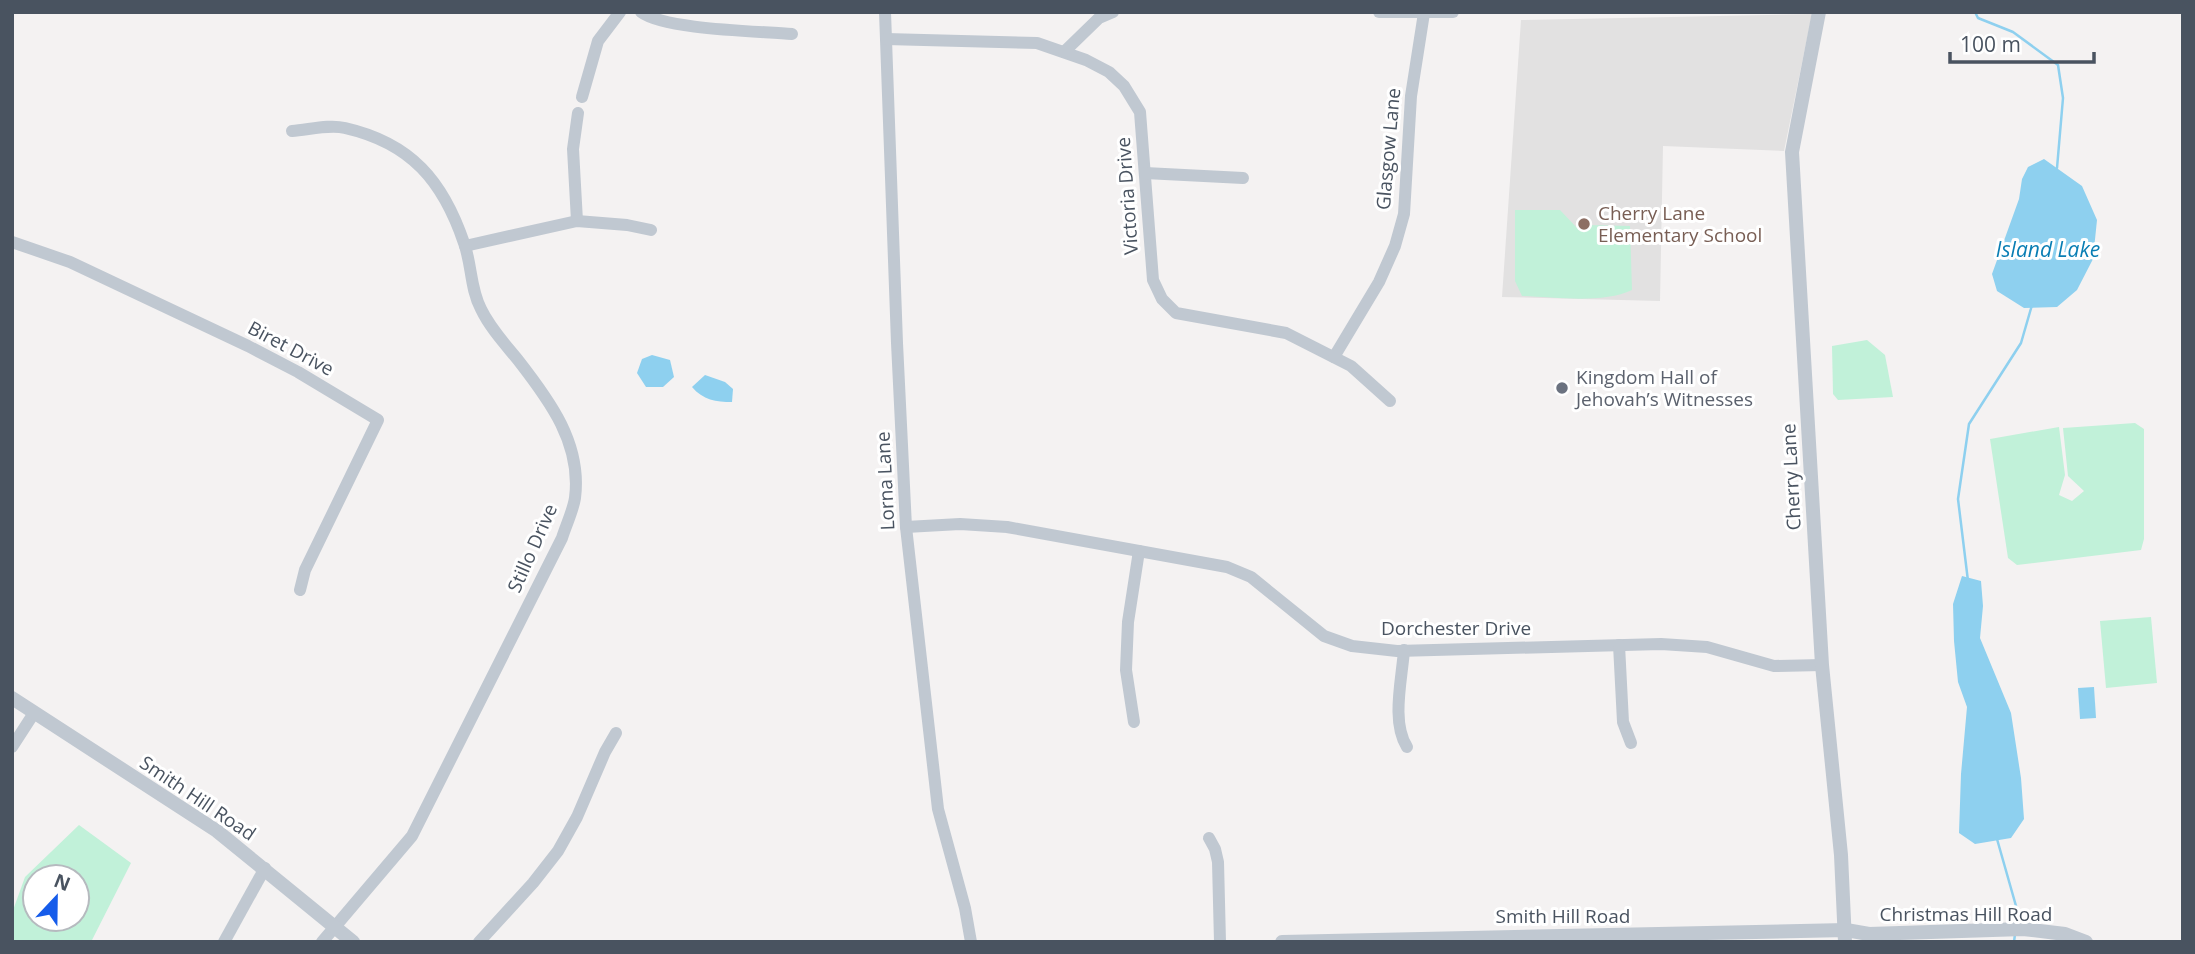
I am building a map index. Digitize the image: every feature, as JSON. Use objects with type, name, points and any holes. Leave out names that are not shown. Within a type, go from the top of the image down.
[{"type":"street","points":[[582,97],[598,41],[620,12]]},
{"type":"street","points":[[641,12],[647,17],[673,24],[792,34]]},
{"type":"street","name":"Lorna Lane","points":[[885,12],[906,527],[938,809],[965,908],[971,942]]},
{"type":"street","points":[[1064,52],[1099,18],[1113,12]]},
{"type":"street","points":[[1379,12],[1453,12]]},
{"type":"street","name":"Cherry Lane","points":[[1819,12],[1792,152],[1822,665],[1841,855],[1845,936]]},
{"type":"street","name":"Glasgow Lane","points":[[1334,357],[1379,282],[1395,246],[1404,214],[1411,96],[1424,13]]},
{"type":"street","name":"Victoria Drive","points":[[886,39],[1037,43],[1109,72],[1124,86],[1140,112],[1153,280],[1162,299],[1176,313],[1286,333],[1351,366],[1390,401]]},
{"type":"street","points":[[577,221],[573,149],[578,113]]},
{"type":"street","name":"Stillo Drive","points":[[292,131],[342,127],[387,143],[422,167],[440,189],[453,212],[465,246],[472,288],[481,310],[563,424],[576,467],[574,500],[562,538],[412,836],[322,942]]},
{"type":"street","points":[[1145,173],[1243,178]]},
{"type":"street","points":[[465,246],[577,221],[651,230]]},
{"type":"street","name":"Biret Drive","points":[[12,242],[70,262],[248,346],[298,372],[378,420],[305,570],[300,590]]},
{"type":"street","name":"Dorchester Drive","points":[[906,527],[960,524],[1007,527],[1227,567],[1251,578],[1324,636],[1352,646],[1404,650],[1661,644],[1707,647],[1774,666],[1822,665]]},
{"type":"street","points":[[1134,722],[1126,670],[1128,622],[1139,551]]},
{"type":"street","points":[[1619,645],[1623,722],[1631,743]]},
{"type":"street","points":[[1404,650],[1398,724],[1407,747]]},
{"type":"street","name":"Smith Hill Road","points":[[12,698],[218,831],[353,942]]},
{"type":"street","points":[[12,747],[34,713]]},
{"type":"street","points":[[479,942],[558,851],[616,733]]},
{"type":"street","points":[[1209,838],[1218,862],[1220,942]]},
{"type":"street","points":[[224,942],[265,868]]},
{"type":"street","name":"Christmas Hill Road","points":[[1845,936],[2023,929],[2065,934],[2086,942]]},
{"type":"street","name":"Smith Hill Road","points":[[1282,942],[1484,936],[1599,939],[1845,936]]},
{"type":"shaded area","name":"Cherry Lane Elementary School","points":[[1812,14],[1784,151],[1663,146],[1660,301],[1502,297],[1521,20]]},
{"type":"green space","points":[[1515,210],[1560,210],[1579,230],[1586,225],[1630,226],[1632,290],[1593,298],[1522,296],[1515,281]]},
{"type":"green space","points":[[1867,340],[1885,355],[1893,397],[1838,400],[1833,394],[1832,346]]},
{"type":"green space","points":[[2135,423],[2144,429],[2144,539],[2141,550],[2017,565],[2008,558],[1990,439],[2059,427],[2065,475],[2059,495],[2072,501],[2084,491],[2068,476],[2063,428]]},
{"type":"green space","points":[[2151,617],[2157,683],[2106,688],[2100,621]]},
{"type":"green space","points":[[79,825],[131,863],[91,942],[12,942],[12,913],[21,888],[21,933],[91,933],[91,863],[40,863]]},
{"type":"water","name":"Island Lake","points":[[2044,159],[2082,186],[2097,220],[2093,259],[2077,290],[2057,307],[2024,308],[1997,291],[1992,274],[2019,199],[2022,179],[2028,167]]},
{"type":"water","points":[[652,355],[670,360],[674,377],[663,387],[646,387],[637,373],[642,359]]},
{"type":"water","points":[[705,375],[725,382],[733,389],[732,402],[710,399],[692,387]]},
{"type":"water","points":[[1962,576],[1981,581],[1983,606],[1980,638],[2011,713],[2024,819],[2011,838],[1975,844],[1959,833],[1967,707],[1958,682],[1953,604]]},
{"type":"water","points":[[2094,687],[2096,718],[2080,719],[2078,688]]},
{"type":"waterway","points":[[1975,12],[1978,18],[2013,32],[2058,65],[2063,98],[2057,168]]},
{"type":"waterway","points":[[1968,581],[1958,499],[1969,424],[2021,343],[2032,305]]},
{"type":"waterway","points":[[1997,839],[2018,913],[2016,924]]},
{"type":"waterway","points":[[2014,942],[2015,934]]},
{"type":"place","name":"Cherry Lane Elementary School","points":[[1584,224]]},
{"type":"place","name":"Kingdom Hall of Jehovah’s Witnesses","points":[[1562,388]]}]
